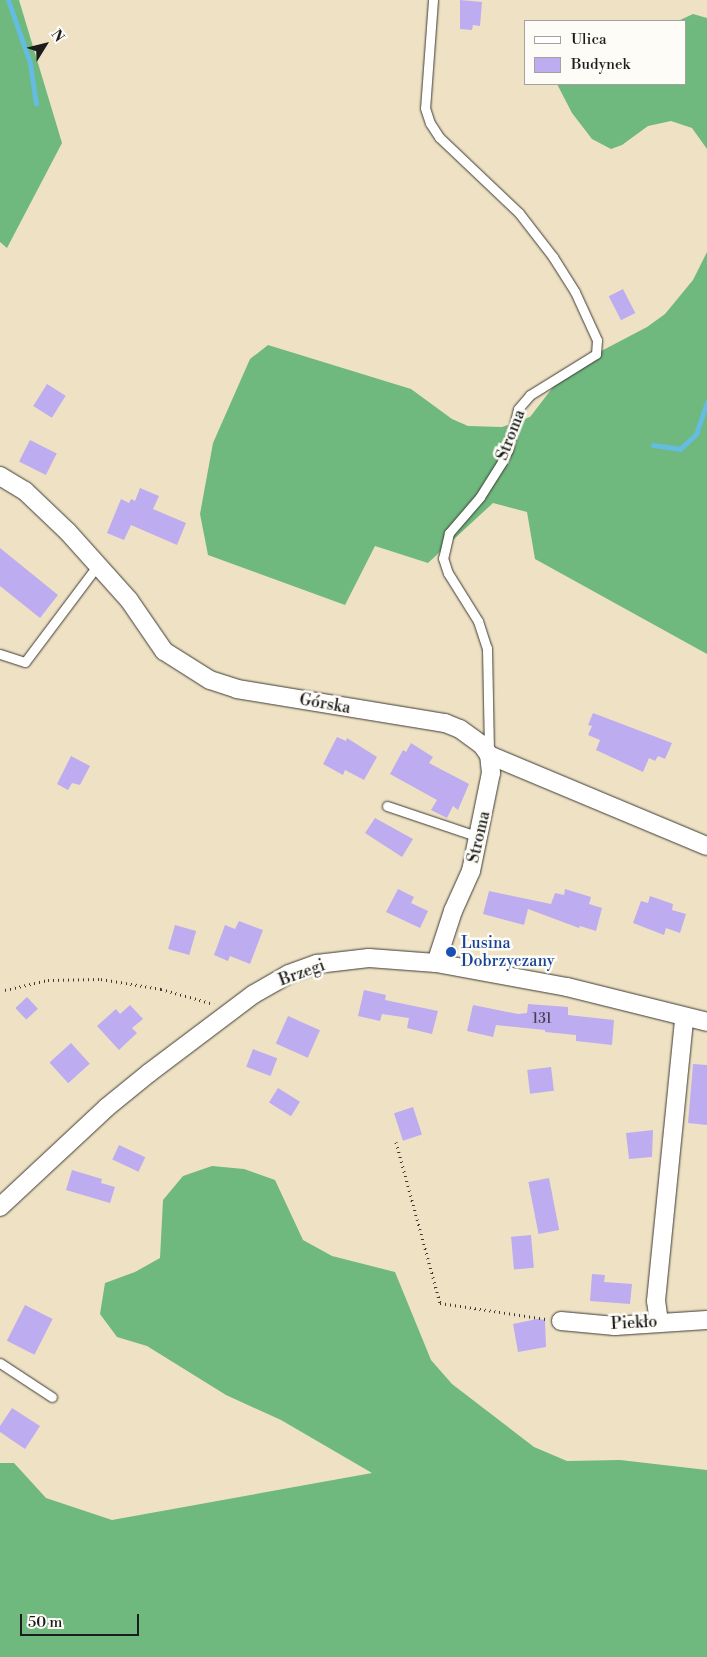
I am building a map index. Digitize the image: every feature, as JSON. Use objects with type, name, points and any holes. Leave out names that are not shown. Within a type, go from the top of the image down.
[{"type":"street","name":"Górska","points":[[0,476],[25,491],[47,510],[128,600],[164,651],[210,680],[237,689],[445,723],[460,729],[482,745],[489,754],[707,846]]},
{"type":"street","name":"Stroma","points":[[436,963],[453,911],[471,871],[491,773],[489,754]]},
{"type":"street","name":"Brzegi","points":[[0,1206],[106,1108],[233,1010],[289,974],[317,964],[369,958],[436,963],[567,987],[684,1018],[707,1022]]},
{"type":"street","points":[[659,1322],[656,1301],[684,1018]]},
{"type":"street","name":"Piekło","points":[[560,1321],[615,1326],[707,1320]]},
{"type":"lane","name":"Stroma","points":[[434,0],[425,108],[430,123],[439,137],[519,214],[553,257],[576,292],[597,340],[596,354],[530,395],[518,409],[508,450],[502,462],[480,497],[449,533],[443,558],[448,573],[478,621],[488,648],[489,754]]},
{"type":"lane","points":[[0,654],[25,662],[97,566]]},
{"type":"lane","points":[[387,806],[479,837]]},
{"type":"lane","points":[[0,1363],[52,1397]]},
{"type":"path","points":[[5,990],[48,980],[101,979],[161,989],[233,1010]]},
{"type":"path","points":[[396,1142],[440,1303],[560,1321]]},
{"type":"green space","points":[[0,0],[19,0],[62,143],[7,248],[0,242]]},
{"type":"green space","points":[[693,14],[707,18],[707,149],[692,128],[671,121],[648,126],[622,145],[611,149],[592,139],[572,113],[558,85],[687,85],[687,20],[680,20]]},
{"type":"green space","points":[[707,252],[707,654],[535,559],[527,512],[493,503],[428,563],[375,546],[345,605],[208,555],[200,514],[213,443],[250,359],[268,345],[411,389],[452,419],[468,426],[502,427],[530,417],[567,369],[647,327],[665,314],[693,280]]},
{"type":"green space","points":[[212,1166],[244,1169],[275,1180],[303,1240],[332,1256],[395,1272],[431,1360],[452,1384],[534,1447],[567,1461],[620,1460],[707,1470],[707,1657],[0,1657],[0,1463],[14,1463],[46,1498],[112,1520],[372,1473],[281,1420],[226,1395],[147,1346],[117,1337],[100,1314],[105,1283],[135,1272],[160,1258],[163,1200],[183,1176]]},
{"type":"building","points":[[460,0],[482,2],[480,26],[473,25],[472,30],[460,29]]},
{"type":"building","points":[[623,289],[635,313],[621,320],[609,296]]},
{"type":"building","points":[[47,384],[66,396],[52,418],[33,406]]},
{"type":"building","points":[[30,440],[57,454],[46,475],[19,461]]},
{"type":"building","points":[[140,488],[159,496],[153,509],[186,523],[177,545],[131,525],[124,540],[107,533],[121,499],[129,503],[131,499],[135,501]]},
{"type":"building","points":[[0,548],[58,595],[40,618],[0,586]]},
{"type":"building","points":[[593,713],[672,743],[665,759],[658,756],[655,761],[649,758],[643,772],[596,750],[600,740],[588,735],[592,726],[588,725]]},
{"type":"building","points":[[337,737],[346,741],[347,738],[377,757],[364,780],[345,770],[343,775],[323,764]]},
{"type":"building","points":[[411,743],[433,757],[429,763],[469,784],[458,810],[453,806],[447,818],[431,810],[437,800],[390,774],[403,750],[406,752]]},
{"type":"building","points":[[71,756],[90,766],[80,785],[72,783],[68,790],[57,784]]},
{"type":"building","points":[[375,818],[413,839],[402,857],[365,833]]},
{"type":"building","points":[[398,889],[414,897],[411,903],[428,911],[420,928],[386,912]]},
{"type":"building","points":[[565,889],[591,897],[589,904],[602,908],[596,931],[580,926],[579,928],[528,909],[524,925],[483,914],[489,891],[551,904],[555,893],[564,895]]},
{"type":"building","points":[[650,896],[673,904],[672,910],[686,914],[680,933],[666,928],[664,935],[633,923],[641,901],[648,903]]},
{"type":"building","points":[[239,921],[263,930],[250,964],[230,956],[228,961],[214,955],[225,925],[235,929]]},
{"type":"building","points":[[175,925],[196,931],[189,955],[168,949]]},
{"type":"building","points":[[364,990],[386,995],[385,1000],[438,1011],[432,1034],[407,1028],[409,1018],[382,1014],[380,1021],[358,1016]]},
{"type":"building","points":[[27,997],[38,1009],[26,1020],[15,1008]]},
{"type":"building","points":[[528,1004],[568,1007],[568,1015],[614,1020],[612,1045],[576,1041],[576,1035],[496,1025],[493,1037],[467,1031],[473,1005],[518,1014],[527,1013]]},
{"type":"building","points":[[130,1005],[143,1019],[132,1028],[137,1033],[119,1050],[97,1026],[116,1009],[120,1014]]},
{"type":"building","points":[[288,1016],[320,1030],[308,1058],[276,1043]]},
{"type":"building","points":[[71,1043],[90,1064],[68,1083],[49,1062]]},
{"type":"building","points":[[253,1049],[277,1058],[270,1076],[246,1067]]},
{"type":"building","points":[[693,1064],[707,1065],[707,1125],[688,1123]]},
{"type":"building","points":[[551,1067],[554,1091],[530,1094],[527,1070]]},
{"type":"building","points":[[278,1088],[300,1102],[291,1116],[269,1102]]},
{"type":"building","points":[[413,1107],[422,1135],[403,1141],[394,1113]]},
{"type":"building","points":[[653,1130],[652,1157],[629,1159],[626,1133]]},
{"type":"building","points":[[119,1145],[145,1157],[139,1172],[112,1160]]},
{"type":"building","points":[[72,1170],[102,1179],[101,1183],[115,1187],[110,1203],[66,1190]]},
{"type":"building","points":[[549,1178],[559,1230],[538,1234],[528,1182]]},
{"type":"building","points":[[531,1235],[534,1268],[514,1270],[511,1237]]},
{"type":"building","points":[[592,1274],[605,1275],[604,1282],[632,1284],[630,1304],[590,1301]]},
{"type":"building","points":[[25,1305],[53,1319],[34,1355],[7,1341]]},
{"type":"building","points":[[537,1319],[545,1320],[546,1347],[518,1352],[513,1324]]},
{"type":"building","points":[[12,1408],[40,1426],[25,1449],[0,1432],[0,1426]]},
{"type":"waterway","points":[[8,0],[30,63],[36,104]]},
{"type":"waterway","points":[[653,445],[680,449],[696,434],[707,402]]},
{"type":"place","name":"Lusina Dobrzyczany","points":[[451,952]]}]
